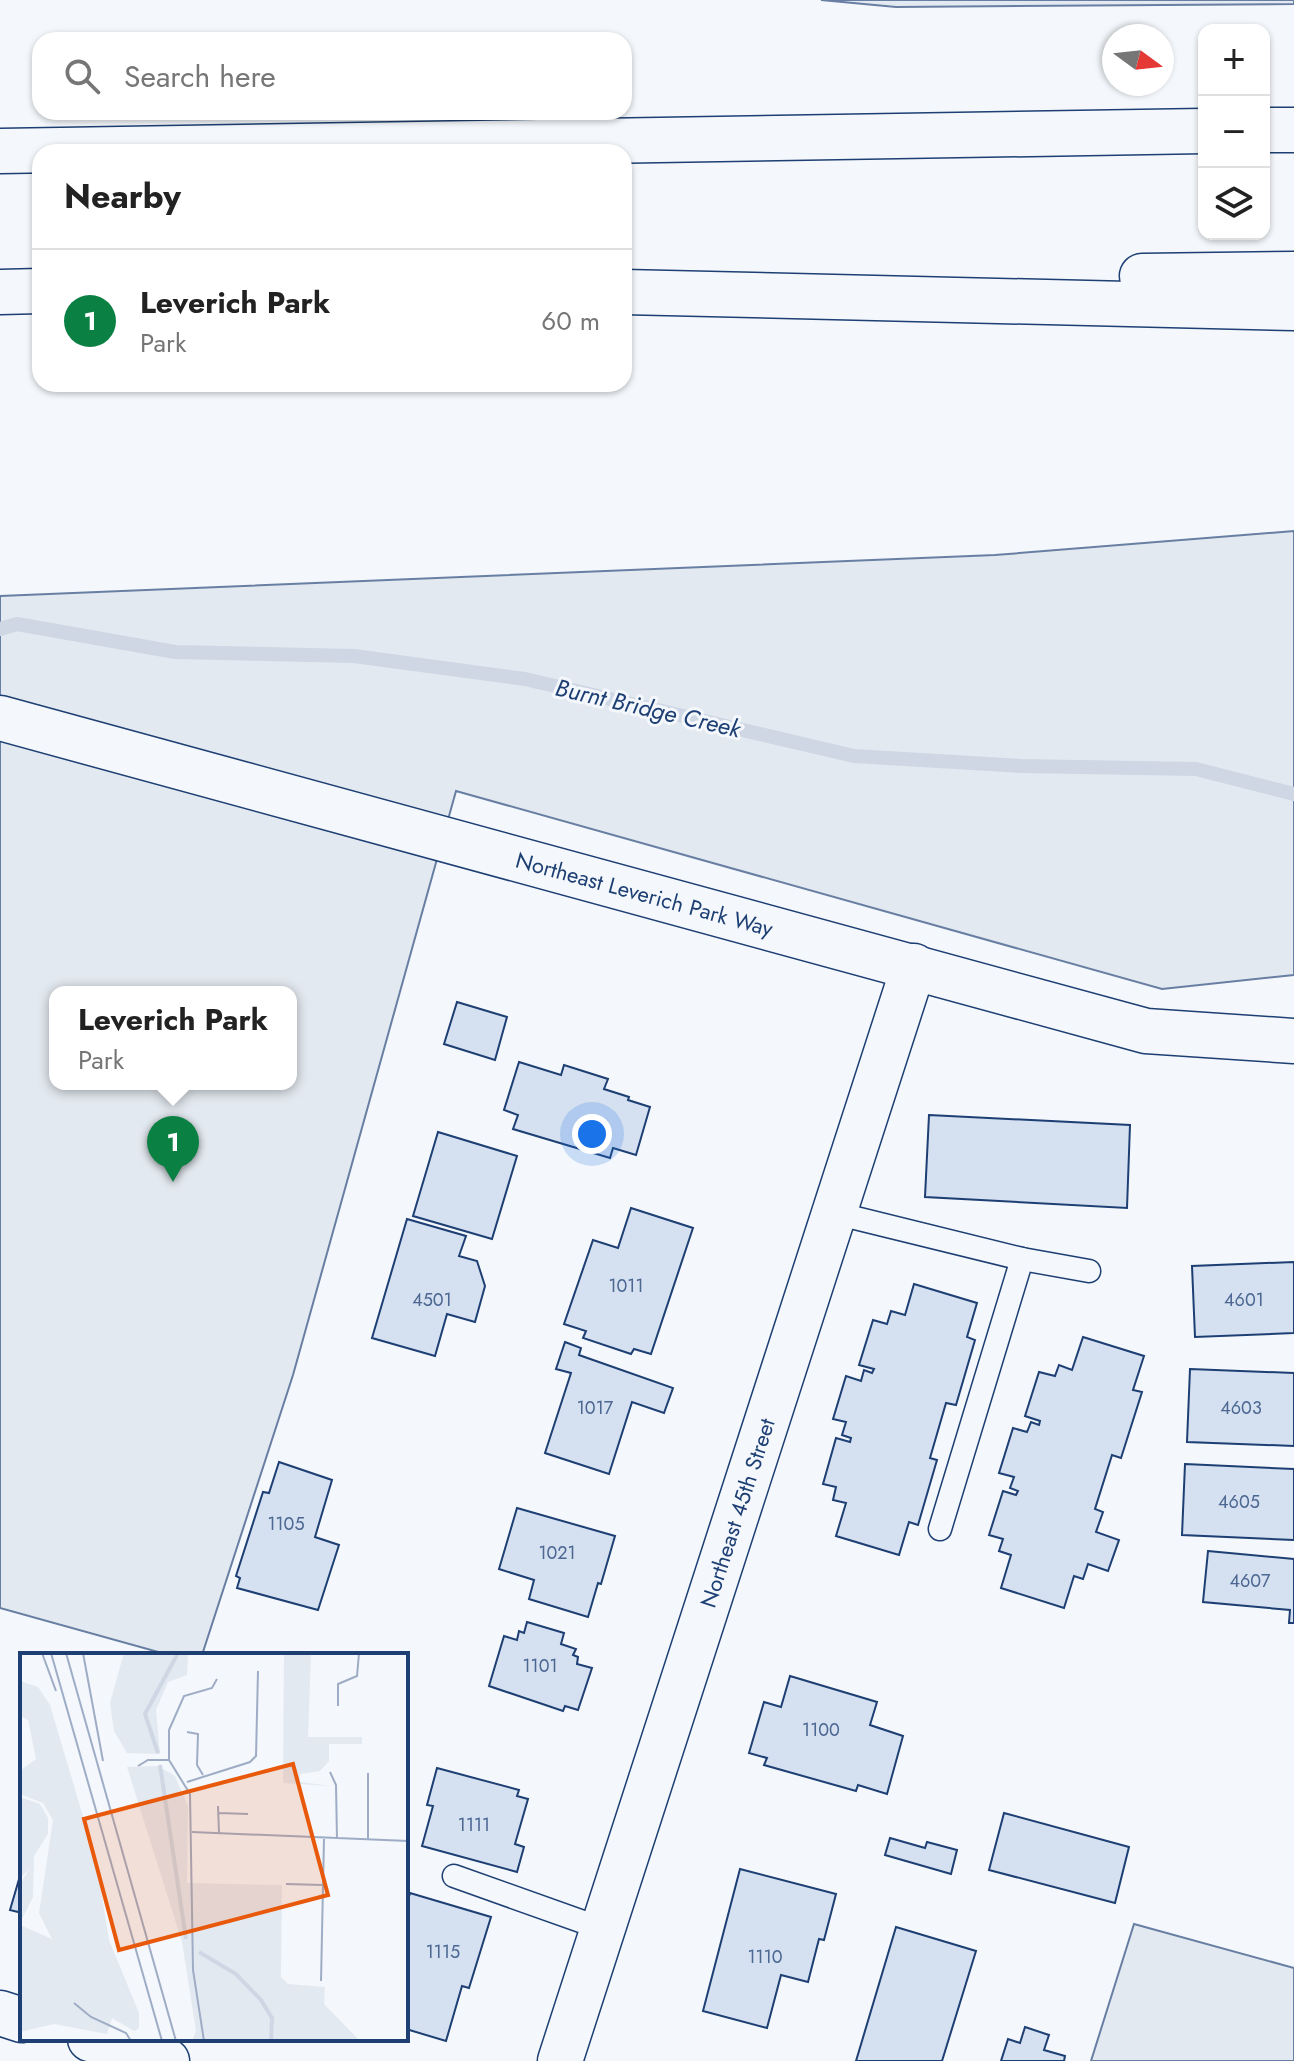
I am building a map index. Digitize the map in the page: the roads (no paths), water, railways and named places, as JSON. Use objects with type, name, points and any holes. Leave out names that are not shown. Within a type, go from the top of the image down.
[{"type":"main road","points":[[1270,130],[1294,130]]},
{"type":"main road","points":[[421,144],[1198,131]]},
{"type":"main road","points":[[0,151],[32,150]]},
{"type":"main road","points":[[632,285],[1294,274]]},
{"type":"main road","points":[[0,292],[32,291]]},
{"type":"main road","points":[[632,292],[1294,308]]},
{"type":"main road","name":"Northeast Leverich Park Way","points":[[0,718],[1146,1031],[1294,1041]]},
{"type":"main road","name":"Northeast 45th Street","points":[[560,2061],[914,966]]},
{"type":"main road","points":[[0,2013],[20,2019]]},
{"type":"main road","points":[[98,2041],[167,2061]]},
{"type":"lane","points":[[835,1213],[1022,1259],[1089,1271]]},
{"type":"lane","points":[[940,1529],[1022,1259]]},
{"type":"lane","points":[[454,1876],[603,1929]]},
{"type":"waterway","name":"Burnt Bridge Creek","points":[[0,629],[17,624],[175,652],[354,656],[525,679],[854,756],[1021,766],[1196,769],[1294,794]]},
{"type":"place","name":"Leverich Park","points":[[173,1182]]}]
